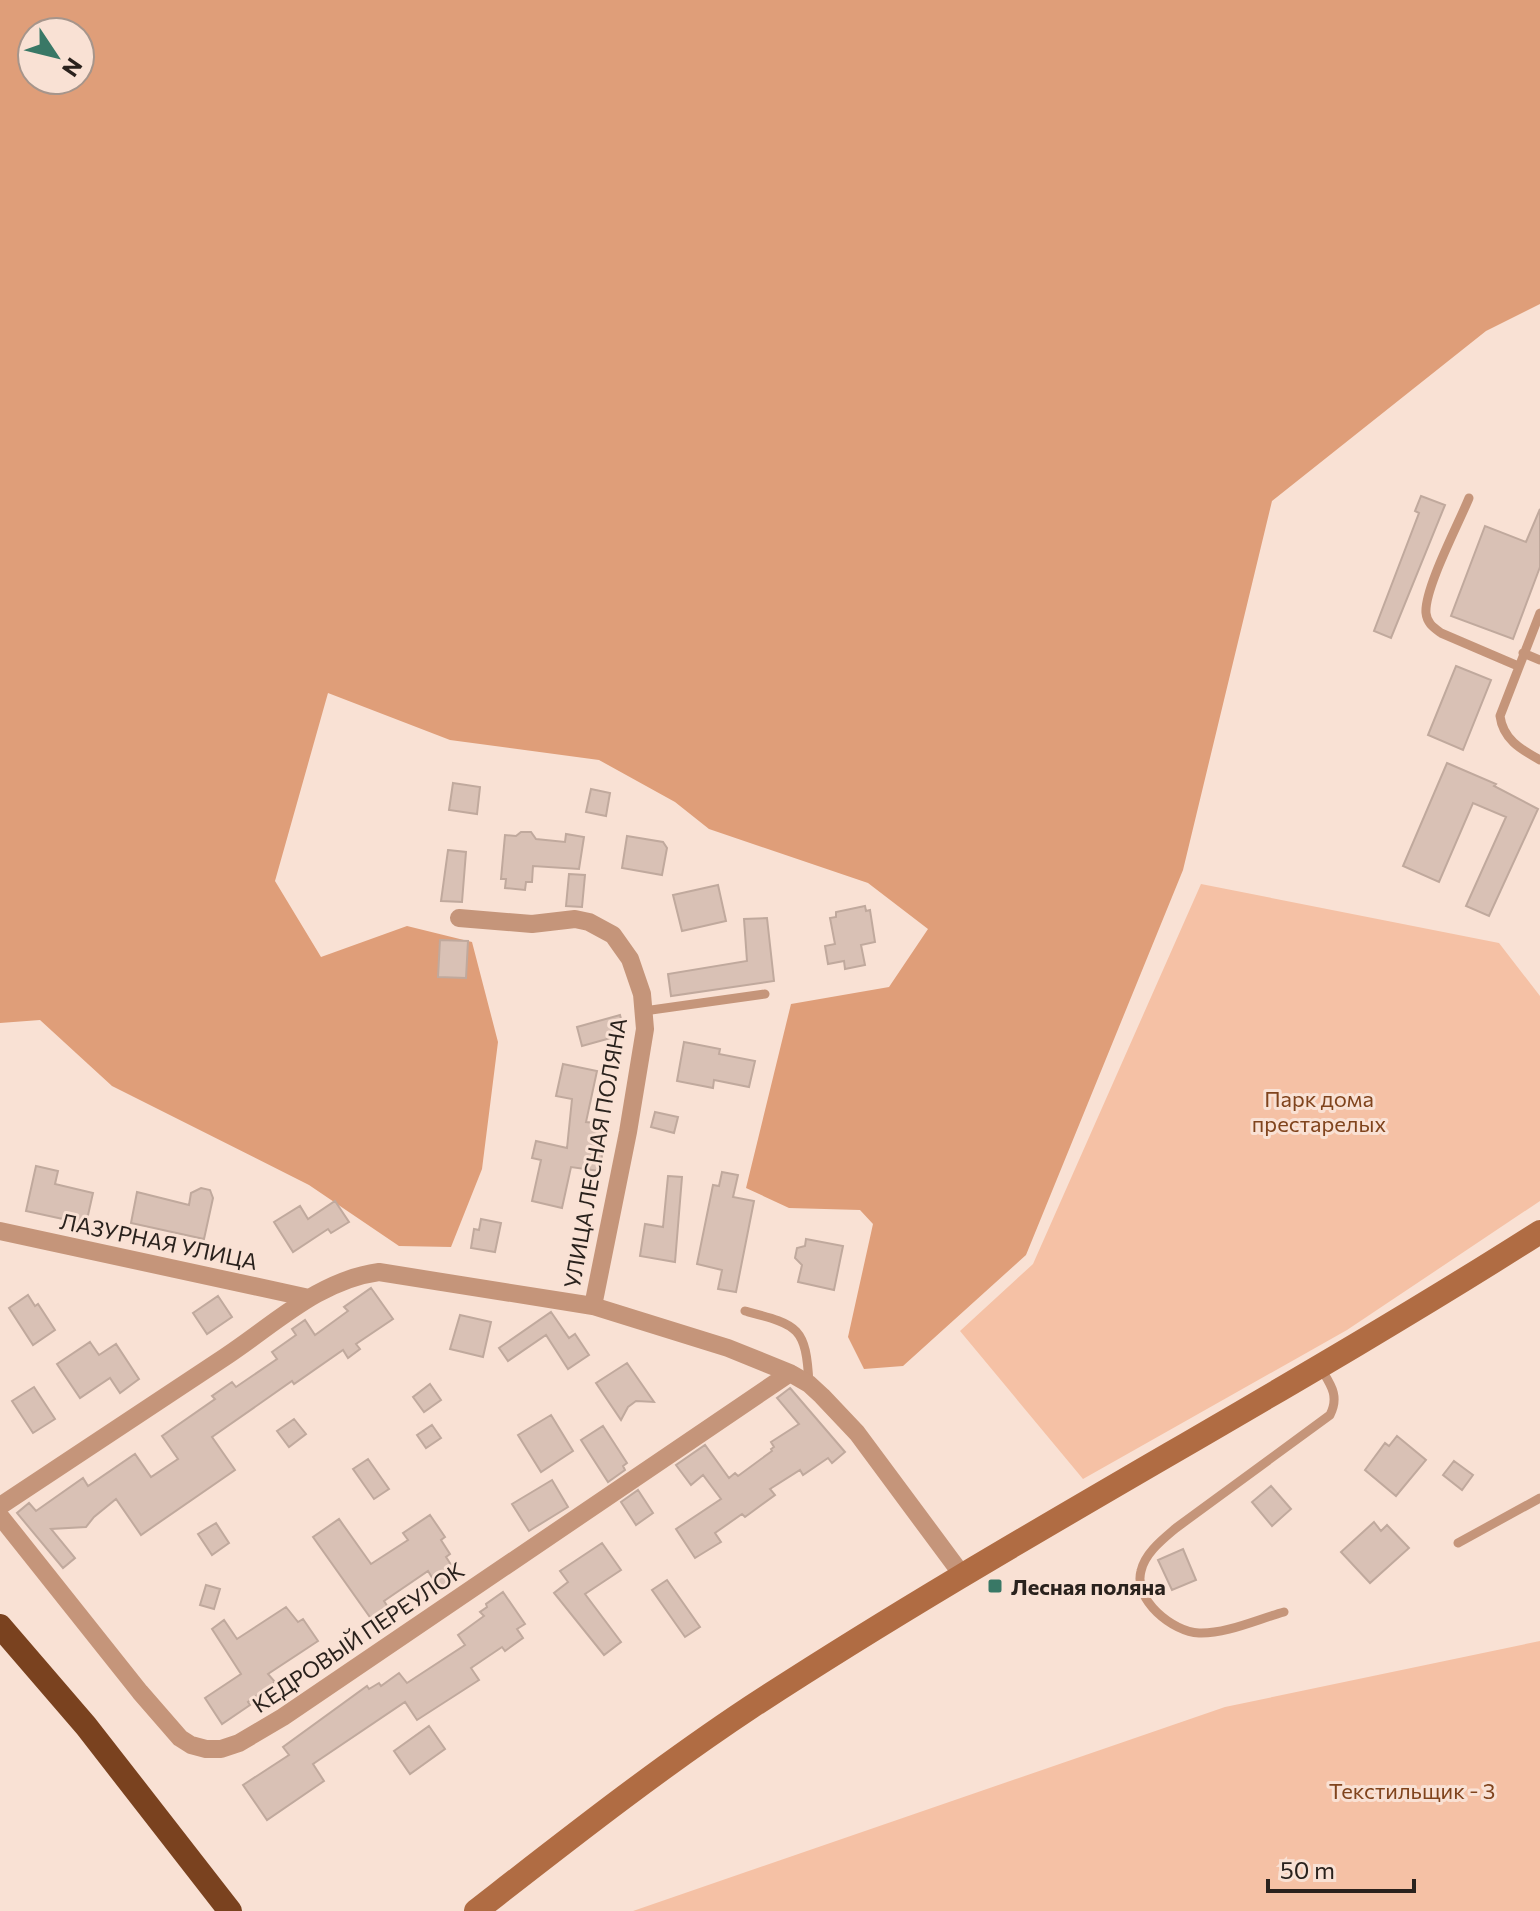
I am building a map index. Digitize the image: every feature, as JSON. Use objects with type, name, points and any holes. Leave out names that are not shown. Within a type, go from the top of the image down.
[{"type":"highway","points":[[0,1626],[86,1726],[230,1911]]},
{"type":"main road","points":[[476,1911],[609,1807],[751,1707],[963,1576],[1320,1367],[1540,1232]]},
{"type":"street","name":"УЛИЦА ЛЕСНАЯ ПОЛЯНА","points":[[459,918],[532,924],[575,919],[613,935],[630,959],[642,994],[643,1045],[593,1306]]},
{"type":"street","name":"ЛАЗУРНАЯ УЛИЦА","points":[[0,1231],[309,1298]]},
{"type":"street","points":[[0,1506],[309,1298],[354,1275],[391,1273],[593,1306],[728,1348],[790,1373],[809,1384],[857,1433],[963,1576]]},
{"type":"street","name":"КЕДРОВЫЙ ПЕРЕУЛОК","points":[[0,1516],[180,1738],[191,1745],[221,1749],[239,1743],[283,1717],[790,1373]]},
{"type":"lane","points":[[1469,498],[1428,595],[1427,618],[1441,633],[1518,666]]},
{"type":"lane","points":[[1540,613],[1501,707],[1501,722],[1512,742],[1540,760]]},
{"type":"lane","points":[[1523,653],[1540,660]]},
{"type":"lane","points":[[644,1011],[765,994]]},
{"type":"lane","points":[[745,1311],[787,1322],[794,1327],[806,1347],[809,1384]]},
{"type":"lane","points":[[1284,1612],[1210,1633],[1180,1629],[1154,1609],[1144,1594],[1141,1570],[1158,1543],[1176,1528],[1330,1415],[1334,1406],[1334,1390],[1320,1367]]},
{"type":"lane","points":[[1458,1543],[1540,1498]]},
{"type":"green space","name":"Парк дома престарелых","points":[[1201,884],[1499,943],[1540,996],[1540,1201],[1347,1330],[1083,1479],[960,1331],[1033,1264]]},
{"type":"green space","name":"Текстильщик - 3","points":[[1540,1641],[1540,1911],[633,1911],[1225,1707]]},
{"type":"shaded area","points":[[0,0],[1540,0],[1540,304],[1486,331],[1272,501],[1183,870],[1026,1255],[903,1366],[864,1369],[848,1337],[873,1224],[860,1210],[789,1208],[746,1188],[791,1004],[889,987],[928,929],[868,883],[709,829],[675,802],[599,760],[450,740],[328,693],[275,881],[321,957],[407,926],[472,942],[498,1042],[482,1169],[451,1247],[399,1246],[309,1185],[112,1086],[40,1020],[0,1023]]},
{"type":"building","points":[[1421,496],[1445,505],[1391,638],[1374,631],[1419,513],[1415,511]]},
{"type":"building","points":[[1540,509],[1540,567],[1513,639],[1451,616],[1485,526],[1526,542]]},
{"type":"building","points":[[1456,666],[1491,680],[1463,750],[1428,735]]},
{"type":"building","points":[[1447,763],[1496,784],[1494,786],[1538,809],[1489,916],[1466,906],[1506,817],[1473,803],[1439,882],[1403,866]]},
{"type":"building","points":[[453,783],[480,787],[477,814],[449,810]]},
{"type":"building","points":[[591,789],[610,793],[606,816],[586,812]]},
{"type":"building","points":[[521,832],[531,832],[536,839],[565,842],[566,834],[584,837],[579,869],[533,866],[532,882],[526,882],[525,890],[505,888],[506,879],[501,879],[505,835],[516,836]]},
{"type":"building","points":[[627,836],[663,842],[667,848],[662,875],[622,868]]},
{"type":"building","points":[[448,850],[466,852],[462,902],[441,901]]},
{"type":"building","points":[[569,874],[585,875],[582,907],[566,906]]},
{"type":"building","points":[[718,885],[726,921],[682,931],[673,895]]},
{"type":"building","points":[[865,906],[866,911],[870,910],[875,942],[861,945],[865,965],[845,969],[844,961],[828,964],[825,946],[835,944],[830,918],[836,917],[836,912]]},
{"type":"building","points":[[767,918],[774,981],[671,996],[668,974],[747,961],[744,919]]},
{"type":"building","points":[[440,940],[468,941],[466,978],[438,977]]},
{"type":"building","points":[[620,1015],[625,1034],[582,1046],[577,1027]]},
{"type":"building","points":[[684,1042],[720,1049],[719,1054],[755,1061],[749,1087],[714,1080],[713,1088],[677,1081]]},
{"type":"building","points":[[563,1064],[597,1071],[586,1122],[606,1124],[600,1171],[571,1167],[562,1208],[532,1201],[541,1160],[532,1158],[536,1141],[567,1148],[572,1099],[556,1096]]},
{"type":"building","points":[[655,1112],[678,1117],[674,1133],[651,1127]]},
{"type":"building","points":[[36,1166],[58,1171],[55,1184],[93,1193],[86,1224],[26,1211]]},
{"type":"building","points":[[722,1172],[738,1175],[733,1197],[754,1201],[736,1292],[718,1289],[722,1270],[697,1264],[713,1185],[719,1186]]},
{"type":"building","points":[[668,1176],[682,1177],[675,1262],[640,1256],[645,1224],[663,1227]]},
{"type":"building","points":[[201,1188],[210,1190],[213,1198],[204,1239],[131,1223],[137,1192],[189,1205],[191,1193]]},
{"type":"building","points":[[335,1201],[349,1222],[331,1233],[328,1229],[293,1252],[274,1222],[300,1206],[308,1219]]},
{"type":"building","points":[[481,1219],[501,1223],[495,1252],[471,1248],[474,1229],[479,1230]]},
{"type":"building","points":[[806,1239],[843,1246],[834,1290],[798,1282],[802,1265],[795,1258],[797,1248],[805,1246]]},
{"type":"building","points":[[371,1288],[393,1319],[356,1344],[360,1349],[348,1358],[343,1350],[212,1437],[235,1470],[141,1535],[116,1499],[86,1527],[51,1529],[75,1558],[63,1568],[17,1513],[29,1503],[36,1511],[83,1478],[88,1486],[135,1454],[151,1477],[178,1459],[162,1436],[215,1399],[212,1396],[232,1382],[236,1387],[277,1359],[272,1352],[296,1335],[292,1329],[305,1320],[315,1335],[348,1311],[344,1307]]},
{"type":"building","points":[[28,1295],[35,1306],[38,1304],[55,1330],[33,1345],[9,1308]]},
{"type":"building","points":[[218,1296],[232,1317],[207,1334],[193,1313]]},
{"type":"building","points":[[551,1312],[569,1338],[575,1334],[589,1355],[568,1369],[546,1335],[508,1361],[499,1348]]},
{"type":"building","points":[[460,1315],[491,1322],[483,1357],[450,1349]]},
{"type":"building","points":[[90,1342],[99,1355],[116,1344],[139,1379],[120,1393],[110,1378],[80,1398],[57,1364]]},
{"type":"building","points":[[627,1363],[654,1402],[636,1401],[628,1407],[621,1420],[596,1383]]},
{"type":"building","points":[[430,1384],[441,1400],[424,1412],[413,1397]]},
{"type":"building","points":[[34,1387],[55,1419],[33,1433],[12,1401]]},
{"type":"building","points":[[790,1388],[845,1452],[832,1463],[828,1458],[803,1475],[800,1470],[770,1489],[775,1495],[745,1517],[742,1514],[715,1533],[721,1542],[695,1558],[676,1529],[721,1499],[703,1475],[691,1485],[676,1465],[705,1445],[729,1478],[735,1473],[738,1476],[772,1451],[774,1447],[771,1442],[799,1424],[777,1398]]},
{"type":"building","points":[[551,1415],[573,1451],[541,1472],[518,1435]]},
{"type":"building","points":[[294,1419],[306,1434],[289,1447],[277,1431]]},
{"type":"building","points":[[432,1425],[441,1438],[426,1448],[417,1435]]},
{"type":"building","points":[[603,1426],[627,1463],[623,1466],[625,1470],[608,1482],[581,1440]]},
{"type":"building","points":[[1397,1436],[1426,1460],[1396,1496],[1365,1470],[1385,1443],[1389,1446]]},
{"type":"building","points":[[368,1459],[389,1489],[374,1499],[353,1469]]},
{"type":"building","points":[[1454,1461],[1473,1475],[1462,1490],[1443,1475]]},
{"type":"building","points":[[552,1480],[568,1507],[529,1531],[512,1504]]},
{"type":"building","points":[[1271,1486],[1291,1509],[1272,1526],[1252,1502]]},
{"type":"building","points":[[638,1490],[653,1513],[636,1525],[621,1502]]},
{"type":"building","points":[[430,1515],[445,1537],[441,1540],[450,1554],[446,1557],[459,1577],[439,1589],[428,1571],[384,1601],[393,1615],[377,1627],[313,1537],[339,1519],[371,1564],[408,1540],[403,1533]]},
{"type":"building","points":[[1374,1522],[1381,1531],[1387,1525],[1409,1548],[1370,1583],[1341,1552]]},
{"type":"building","points":[[216,1523],[229,1543],[212,1555],[198,1534]]},
{"type":"building","points":[[602,1543],[621,1570],[585,1594],[621,1642],[604,1655],[554,1593],[568,1582],[560,1571]]},
{"type":"building","points":[[1183,1549],[1196,1580],[1172,1590],[1158,1560]]},
{"type":"building","points":[[667,1580],[700,1627],[685,1637],[652,1590]]},
{"type":"building","points":[[206,1585],[220,1589],[214,1609],[200,1605]]},
{"type":"building","points":[[503,1592],[525,1624],[517,1629],[523,1638],[505,1651],[502,1647],[471,1668],[479,1680],[417,1720],[405,1702],[313,1764],[324,1781],[267,1820],[243,1785],[289,1755],[283,1747],[367,1686],[369,1689],[379,1683],[381,1686],[399,1673],[407,1683],[465,1645],[458,1635],[484,1616],[480,1612],[487,1607],[486,1604]]},
{"type":"building","points":[[286,1607],[298,1622],[303,1619],[318,1641],[268,1674],[275,1682],[248,1702],[250,1705],[222,1724],[205,1698],[241,1674],[212,1629],[224,1620],[237,1639]]},
{"type":"building","points":[[429,1726],[445,1749],[410,1774],[394,1751]]},
{"type":"place","name":"Лесная поляна","points":[[995,1586]]}]
